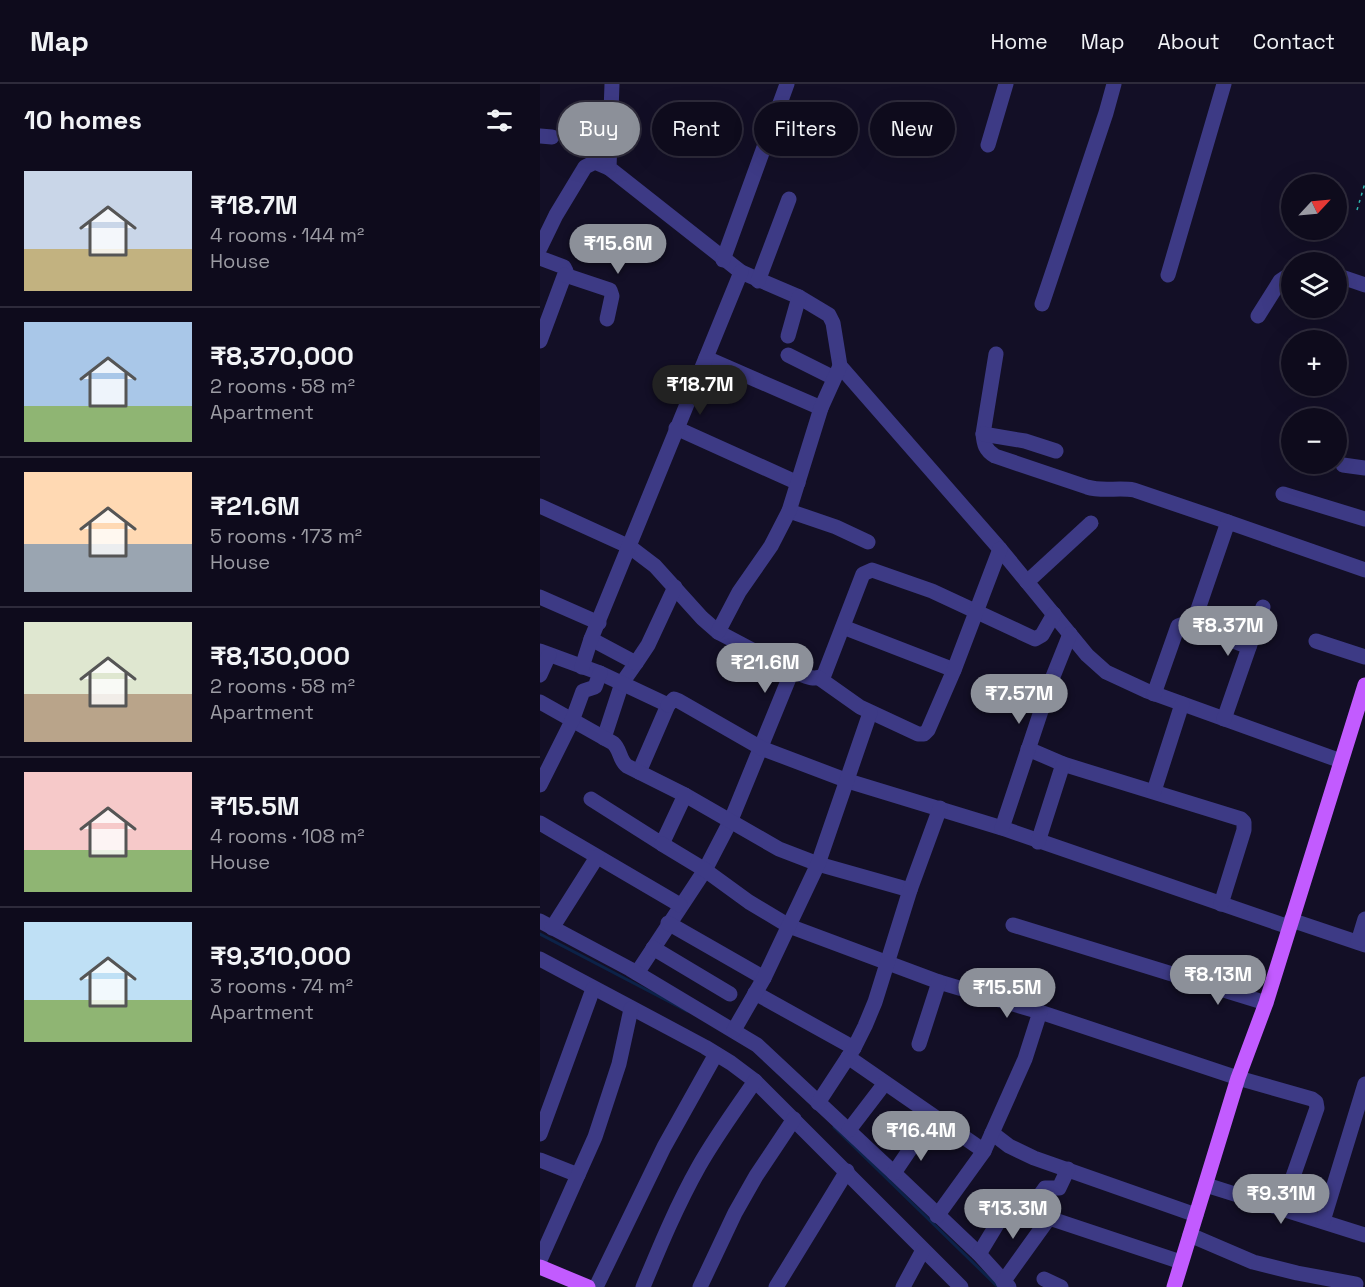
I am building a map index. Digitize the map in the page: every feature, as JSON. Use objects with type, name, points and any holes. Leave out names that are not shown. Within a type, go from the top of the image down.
[{"type":"main road","points":[[1174,1287],[1238,1078],[1266,1004],[1365,685]]},
{"type":"main road","points":[[540,1267],[588,1287]]},
{"type":"street","points":[[609,168],[612,84]]},
{"type":"street","points":[[723,260],[787,84]]},
{"type":"street","points":[[988,145],[1006,84]]},
{"type":"street","points":[[1042,304],[1114,84]]},
{"type":"street","points":[[1168,275],[1224,84]]},
{"type":"street","points":[[540,248],[556,215],[588,164],[595,162],[609,168],[741,272],[799,297],[831,318],[837,372],[821,408],[789,511],[771,546],[739,592],[718,632]]},
{"type":"street","points":[[758,281],[789,199]]},
{"type":"street","points":[[540,212],[556,215]]},
{"type":"street","points":[[540,258],[566,269],[540,341]]},
{"type":"street","points":[[582,667],[591,639],[741,272]]},
{"type":"street","points":[[565,275],[610,290],[612,297],[607,319]]},
{"type":"street","points":[[1347,279],[1365,285]]},
{"type":"street","points":[[1258,316],[1281,280]]},
{"type":"street","points":[[788,336],[799,297]]},
{"type":"street","points":[[996,354],[983,434],[984,446],[988,452],[1098,490],[1123,488],[1134,490],[1365,570]]},
{"type":"street","points":[[788,355],[837,372],[1000,549],[1087,655],[1106,672],[1154,694],[1341,761]]},
{"type":"street","points":[[706,358],[821,408]]},
{"type":"street","points":[[676,429],[798,483]]},
{"type":"street","points":[[983,434],[1011,437],[1056,451]]},
{"type":"street","points":[[1347,466],[1365,468]]},
{"type":"street","points":[[1283,494],[1365,519]]},
{"type":"street","points":[[540,506],[630,547],[655,566],[718,632],[792,672],[819,678],[870,713],[918,734],[924,734],[928,730],[954,670],[1000,549]]},
{"type":"street","points":[[789,511],[836,527],[868,542]]},
{"type":"street","points":[[1195,624],[1195,618],[1228,522]]},
{"type":"street","points":[[1027,582],[1091,524]]},
{"type":"street","points":[[819,678],[824,675],[863,574],[872,570],[932,591],[1035,639],[1042,635],[1054,614]]},
{"type":"street","points":[[604,738],[622,683],[648,645],[675,587]]},
{"type":"street","points":[[540,597],[599,623]]},
{"type":"street","points":[[1224,719],[1263,606]]},
{"type":"street","points":[[1154,694],[1178,626],[1186,622],[1249,647]]},
{"type":"street","points":[[843,627],[954,670]]},
{"type":"street","points":[[1002,828],[1050,684],[1070,634]]},
{"type":"street","points":[[591,639],[636,663]]},
{"type":"street","points":[[1316,641],[1365,657]]},
{"type":"street","points":[[540,675],[544,653],[622,683],[668,705]]},
{"type":"street","points":[[637,973],[705,870],[730,820],[792,672]]},
{"type":"street","points":[[540,785],[573,721],[583,691],[595,687],[600,674]]},
{"type":"street","points":[[639,771],[668,705],[674,699],[761,748],[848,781],[1002,828],[1221,904],[1362,944],[1365,919]]},
{"type":"street","points":[[540,702],[617,746],[623,763],[685,795],[779,849],[818,864],[910,890]]},
{"type":"street","points":[[1154,791],[1182,704]]},
{"type":"street","points":[[734,1030],[764,978],[818,864],[870,713]]},
{"type":"street","points":[[1028,749],[1063,764],[1241,819],[1244,822],[1244,830],[1221,904]]},
{"type":"street","points":[[1038,842],[1063,764]]},
{"type":"street","points":[[662,844],[685,795]]},
{"type":"street","points":[[591,799],[789,926],[939,982],[1040,1012],[1238,1078],[1312,1099],[1316,1102],[1317,1108],[1282,1208]]},
{"type":"street","points":[[818,1103],[851,1053],[875,1002],[910,890],[940,808]]},
{"type":"street","points":[[540,823],[680,905]]},
{"type":"street","points":[[597,857],[546,925],[637,973],[757,1045],[979,1254],[1006,1284],[1049,1218]]},
{"type":"street","points":[[668,923],[764,978]]},
{"type":"street","points":[[1013,925],[1266,1004]]},
{"type":"street","points":[[653,948],[730,994]]},
{"type":"street","points":[[540,960],[716,1054],[755,1081],[961,1287]]},
{"type":"street","points":[[920,1044],[939,982]]},
{"type":"street","points":[[540,1134],[592,989]]},
{"type":"street","points":[[755,993],[851,1053],[885,1083],[984,1151]]},
{"type":"street","points":[[540,1260],[595,1137],[619,1064],[632,1009]]},
{"type":"street","points":[[937,1216],[984,1151],[1025,1059],[1040,1012]]},
{"type":"street","points":[[596,1287],[664,1147],[716,1054]]},
{"type":"street","points":[[643,1287],[676,1209],[720,1131],[755,1081]]},
{"type":"street","points":[[849,1130],[885,1083]]},
{"type":"street","points":[[1323,1221],[1365,1084]]},
{"type":"street","points":[[700,1287],[735,1213],[756,1176],[794,1119]]},
{"type":"street","points":[[894,1173],[921,1133]]},
{"type":"street","points":[[992,1133],[1010,1146],[1034,1158],[1196,1215]]},
{"type":"street","points":[[540,1160],[578,1175]]},
{"type":"street","points":[[1030,1209],[1045,1188],[1059,1188],[1068,1169]]},
{"type":"street","points":[[776,1287],[847,1171]]},
{"type":"street","points":[[1206,1185],[1365,1235]]},
{"type":"street","points":[[979,1254],[1008,1206],[1017,1203],[1049,1218],[1181,1262]]},
{"type":"street","points":[[1190,1235],[1253,1262],[1356,1284]]},
{"type":"street","points":[[903,1287],[923,1250]]},
{"type":"street","points":[[1044,1279],[1061,1287]]},
{"type":"path","points":[[1357,210],[1365,183]]},
{"type":"waterway","points":[[540,934],[687,1011]]},
{"type":"waterway","points":[[834,1127],[997,1286]]}]
